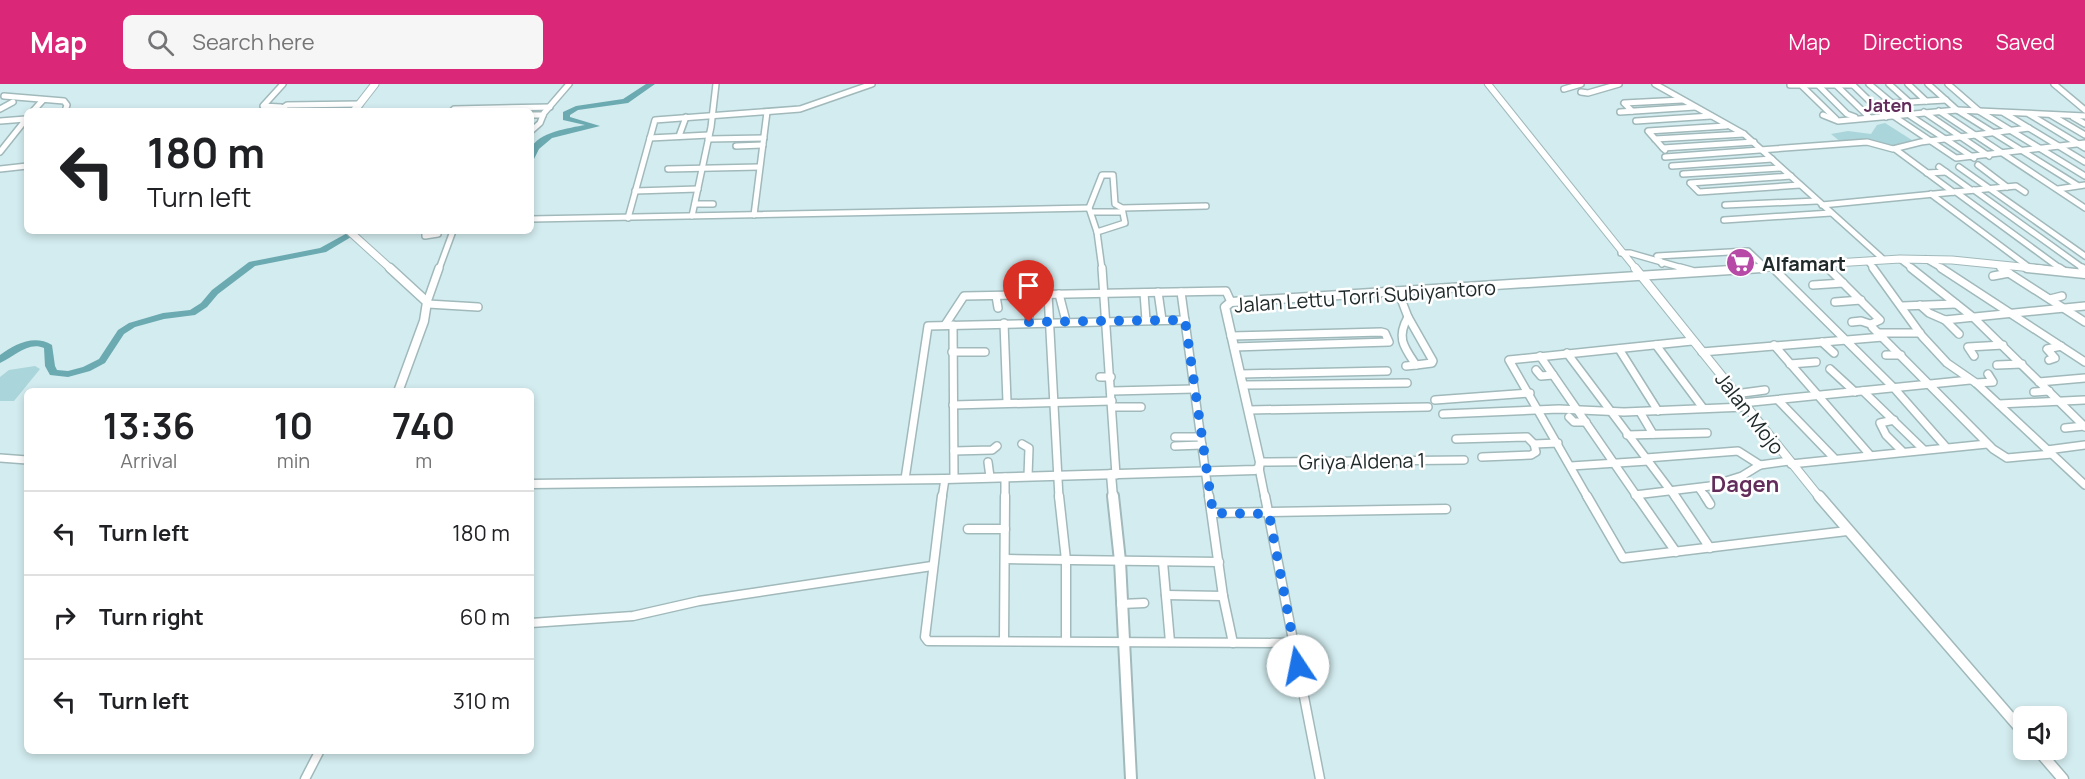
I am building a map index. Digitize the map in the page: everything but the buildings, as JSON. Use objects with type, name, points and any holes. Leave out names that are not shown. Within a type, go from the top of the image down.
[{"type":"main road","points":[[357,108],[375,84]]},
{"type":"main road","points":[[353,234],[428,303],[399,388]]},
{"type":"main road","name":"Jalan Lettu Torri Subiyantoro","points":[[1260,465],[1225,307],[1231,302],[1883,259],[1925,258],[2085,272]]},
{"type":"main road","points":[[534,484],[1057,476],[1252,470],[1260,465]]},
{"type":"main road","points":[[1114,474],[1131,779]]},
{"type":"street","points":[[274,108],[263,106],[283,84]]},
{"type":"street","points":[[534,128],[569,84]]},
{"type":"street","points":[[692,216],[709,137],[716,84]]},
{"type":"street","points":[[628,218],[655,120],[809,107],[872,84]]},
{"type":"street","name":"Jalan Mojo","points":[[1488,84],[1790,463],[2013,721]]},
{"type":"street","points":[[1564,88],[1581,84]]},
{"type":"street","points":[[1581,92],[1588,93],[1619,84]]},
{"type":"street","points":[[1655,84],[1744,134],[1883,259]]},
{"type":"street","points":[[1869,84],[1889,102],[1974,158]]},
{"type":"street","points":[[1889,84],[1908,101]]},
{"type":"street","points":[[1908,84],[1926,101]]},
{"type":"street","points":[[1928,84],[1957,110],[2077,186]]},
{"type":"street","points":[[1948,84],[1979,111],[2085,176]]},
{"type":"street","points":[[2054,84],[2085,110]]},
{"type":"street","points":[[1790,85],[1852,85],[1889,116],[1955,158],[1974,158],[2082,144]]},
{"type":"street","points":[[1802,85],[1838,121]]},
{"type":"street","points":[[1818,85],[1847,114],[1855,117]]},
{"type":"street","points":[[1836,85],[1869,117]]},
{"type":"street","points":[[1,97],[64,101],[66,108]]},
{"type":"street","points":[[36,108],[43,100]]},
{"type":"street","points":[[1632,111],[1624,103],[1682,100]]},
{"type":"street","points":[[1873,104],[1946,100]]},
{"type":"street","points":[[0,108],[13,102]]},
{"type":"street","points":[[290,108],[360,104]]},
{"type":"street","points":[[454,108],[550,107]]},
{"type":"street","points":[[1620,112],[1695,107]]},
{"type":"street","points":[[1822,115],[1838,121],[1855,117],[1957,110],[2085,116]]},
{"type":"street","points":[[1940,111],[2085,208]]},
{"type":"street","points":[[754,215],[767,112]]},
{"type":"street","points":[[1924,112],[1989,156]]},
{"type":"street","points":[[2002,112],[2085,162]]},
{"type":"street","points":[[2027,113],[2082,144],[2085,148]]},
{"type":"street","points":[[2048,114],[2085,135]]},
{"type":"street","points":[[534,116],[543,115]]},
{"type":"street","points":[[1636,121],[1711,116]]},
{"type":"street","points":[[2071,116],[2085,124]]},
{"type":"street","points":[[679,136],[686,117]]},
{"type":"street","points":[[0,121],[24,119]]},
{"type":"street","points":[[0,152],[2,145],[24,121]]},
{"type":"street","points":[[1729,125],[1648,131],[1668,156],[1867,142],[1895,149],[1921,142],[2047,125]]},
{"type":"street","points":[[18,128],[24,128]]},
{"type":"street","points":[[1655,139],[1744,134]]},
{"type":"street","points":[[650,138],[679,136],[763,141]]},
{"type":"street","points":[[736,146],[763,141]]},
{"type":"street","points":[[1663,148],[1754,142]]},
{"type":"street","points":[[1895,149],[2065,272]]},
{"type":"street","points":[[1672,166],[1772,159]]},
{"type":"street","points":[[1978,165],[2007,187]]},
{"type":"street","points":[[0,169],[24,166]]},
{"type":"street","points":[[1939,166],[2085,272]]},
{"type":"street","points":[[668,169],[759,167]]},
{"type":"street","points":[[1959,167],[2085,256]]},
{"type":"street","points":[[1683,174],[1781,168]]},
{"type":"street","points":[[1729,171],[1738,180]]},
{"type":"street","points":[[1927,173],[1946,172]]},
{"type":"street","points":[[1097,232],[1125,224],[1122,210],[1115,204],[1115,175],[1102,176],[1090,210],[1097,232],[1105,293],[1112,391],[1114,474]]},
{"type":"street","points":[[1791,176],[1690,184],[1699,192],[1800,185]]},
{"type":"street","points":[[677,189],[680,182]]},
{"type":"street","points":[[2058,189],[2085,184]]},
{"type":"street","points":[[1725,206],[1820,203],[2016,186],[2025,192]]},
{"type":"street","points":[[635,191],[698,189]]},
{"type":"street","points":[[1931,194],[2030,268]]},
{"type":"street","points":[[2078,202],[2085,201]]},
{"type":"street","points":[[695,204],[713,204]]},
{"type":"street","points":[[534,219],[1122,210],[1206,206]]},
{"type":"street","points":[[1724,220],[1831,213]]},
{"type":"street","points":[[1994,220],[2012,218]]},
{"type":"street","points":[[425,234],[425,236],[438,234]]},
{"type":"street","points":[[452,234],[428,303],[478,307]]},
{"type":"street","points":[[2031,247],[2049,245]]},
{"type":"street","points":[[1662,264],[1657,256],[1748,251],[1769,268],[1894,388],[1946,447]]},
{"type":"street","points":[[1624,252],[1695,272]]},
{"type":"street","points":[[1925,258],[2085,362]]},
{"type":"street","points":[[1900,259],[1974,318],[2085,426]]},
{"type":"street","points":[[1868,261],[1920,333],[1947,363],[1973,381],[2085,485]]},
{"type":"street","points":[[1824,264],[1880,321],[1870,324]]},
{"type":"street","points":[[1997,265],[2085,322]]},
{"type":"street","points":[[1993,276],[2009,273]]},
{"type":"street","points":[[1813,285],[1843,283]]},
{"type":"street","points":[[2027,293],[2036,290]]},
{"type":"street","points":[[945,325],[964,296],[1226,291],[1231,302]]},
{"type":"street","points":[[1398,291],[1408,316],[1433,361],[1431,364],[1407,366]]},
{"type":"street","points":[[1158,292],[1162,320]]},
{"type":"street","points":[[1181,292],[1223,596],[1233,643]]},
{"type":"street","points":[[1143,293],[1146,320]]},
{"type":"street","points":[[1048,294],[1057,476],[1066,560],[1066,640]]},
{"type":"street","points":[[1059,294],[1061,305],[1065,309],[1066,321]]},
{"type":"street","points":[[996,296],[998,308]]},
{"type":"street","points":[[2050,299],[2062,296]]},
{"type":"street","points":[[1835,302],[1861,300]]},
{"type":"street","points":[[1902,306],[1957,304]]},
{"type":"street","points":[[1920,305],[1929,313],[1945,320],[1959,334]]},
{"type":"street","points":[[1945,320],[2085,306]]},
{"type":"street","points":[[1029,313],[1029,322]]},
{"type":"street","points":[[1408,316],[1401,329],[1401,338],[1416,365]]},
{"type":"street","points":[[905,478],[926,328],[931,325],[1185,320]]},
{"type":"street","points":[[1852,322],[1861,321],[1870,324],[1987,444],[2007,458],[2085,445]]},
{"type":"street","points":[[1004,323],[1007,402]]},
{"type":"street","points":[[953,325],[954,451],[932,566],[926,639],[932,641],[1293,643]]},
{"type":"street","points":[[1231,336],[1381,332],[1386,333],[1389,342],[1234,347]]},
{"type":"street","points":[[1702,352],[1920,333]]},
{"type":"street","points":[[1266,336],[1268,346]]},
{"type":"street","points":[[1692,341],[1509,360],[1623,558],[1847,531]]},
{"type":"street","points":[[1822,342],[1834,353]]},
{"type":"street","points":[[1656,345],[1703,408]]},
{"type":"street","points":[[1774,345],[1870,455]]},
{"type":"street","points":[[1974,356],[1968,347],[2003,345]]},
{"type":"street","points":[[2049,360],[2055,358],[2047,349],[2061,346]]},
{"type":"street","points":[[1619,349],[1658,411]]},
{"type":"street","points":[[952,352],[985,352]]},
{"type":"street","points":[[1567,353],[1671,491],[1710,548]]},
{"type":"street","points":[[1886,356],[1901,355]]},
{"type":"street","points":[[1540,356],[1676,552]]},
{"type":"street","points":[[1790,364],[1816,362]]},
{"type":"street","points":[[1997,365],[2022,364]]},
{"type":"street","points":[[1830,369],[1894,420],[1923,449]]},
{"type":"street","points":[[1536,370],[1541,376],[1554,375]]},
{"type":"street","points":[[1241,375],[1387,371]]},
{"type":"street","points":[[1443,414],[1539,410],[1640,412],[1744,405],[1928,384],[1993,382],[1988,374]]},
{"type":"street","points":[[1100,377],[1111,376]]},
{"type":"street","points":[[2039,382],[2085,378]]},
{"type":"street","points":[[1243,385],[1407,383]]},
{"type":"street","points":[[1112,391],[1194,389]]},
{"type":"street","points":[[1735,394],[1766,390]]},
{"type":"street","points":[[2034,392],[2049,391]]},
{"type":"street","points":[[1435,400],[1530,393]]},
{"type":"street","points":[[1778,400],[1834,458]]},
{"type":"street","points":[[1999,404],[2084,400]]},
{"type":"street","points":[[953,405],[1055,401],[1141,407]]},
{"type":"street","points":[[1249,410],[1428,407]]},
{"type":"street","points":[[1640,412],[1653,434]]},
{"type":"street","points":[[1569,417],[1574,422],[1586,422]]},
{"type":"street","points":[[1894,420],[1880,423],[1886,435],[1902,451]]},
{"type":"street","points":[[2065,428],[2085,426]]},
{"type":"street","points":[[1627,435],[1707,433]]},
{"type":"street","points":[[1456,439],[1522,436],[1530,439],[1534,444],[1535,454],[1482,457]]},
{"type":"street","points":[[1175,437],[1201,441]]},
{"type":"street","points":[[1175,446],[1201,441]]},
{"type":"street","points":[[1534,444],[1558,443]]},
{"type":"street","points":[[1022,444],[1029,448],[1028,476]]},
{"type":"street","points":[[1635,495],[1699,488],[1742,476],[1760,465],[1987,444]]},
{"type":"street","points":[[954,451],[992,450],[997,446]]},
{"type":"street","points":[[1571,466],[1614,464],[1738,451],[1760,465]]},
{"type":"street","points":[[0,459],[24,460]]},
{"type":"street","name":"Griya Aldena 1","points":[[1260,465],[1464,460]]},
{"type":"street","points":[[988,462],[990,477]]},
{"type":"street","points":[[1260,465],[1320,779]]},
{"type":"street","points":[[1004,640],[1005,477]]},
{"type":"street","points":[[1699,488],[1710,504]]},
{"type":"street","points":[[1213,513],[1446,510]]},
{"type":"street","points":[[968,529],[1005,529]]},
{"type":"street","points":[[1006,559],[1219,562]]},
{"type":"street","points":[[1163,562],[1170,642]]},
{"type":"street","points":[[534,623],[633,616],[699,601],[932,566]]},
{"type":"street","points":[[1166,595],[1223,596]]},
{"type":"street","points":[[1120,604],[1144,603]]},
{"type":"street","points":[[305,779],[318,754]]},
{"type":"street","points":[[2047,760],[2063,779]]},
{"type":"shaded area","points":[[1885,123],[1915,142],[1894,148],[1878,143],[1842,143],[1831,134],[1848,131],[1871,134],[1877,125]]},
{"type":"shaded area","points":[[35,366],[40,369],[14,401],[0,401],[0,377],[9,370]]},
{"type":"waterway","points":[[534,152],[542,141],[558,133],[596,126],[566,118],[566,114],[576,108],[625,101],[651,84]]},
{"type":"waterway","points":[[0,360],[10,352],[31,343],[37,343],[49,347],[50,366],[54,373],[68,374],[86,369],[102,361],[121,332],[132,325],[163,316],[192,313],[252,264],[323,250],[352,234]]},
{"type":"place","name":"Alfamart","points":[[1741,263]]},
{"type":"district","name":"Jaten","points":[[1888,105]]},
{"type":"district","name":"Dagen","points":[[1745,484]]},
{"type":"route","points":[[1029,322],[1185,320],[1200,437],[1213,513],[1269,514],[1298,666]]}]
